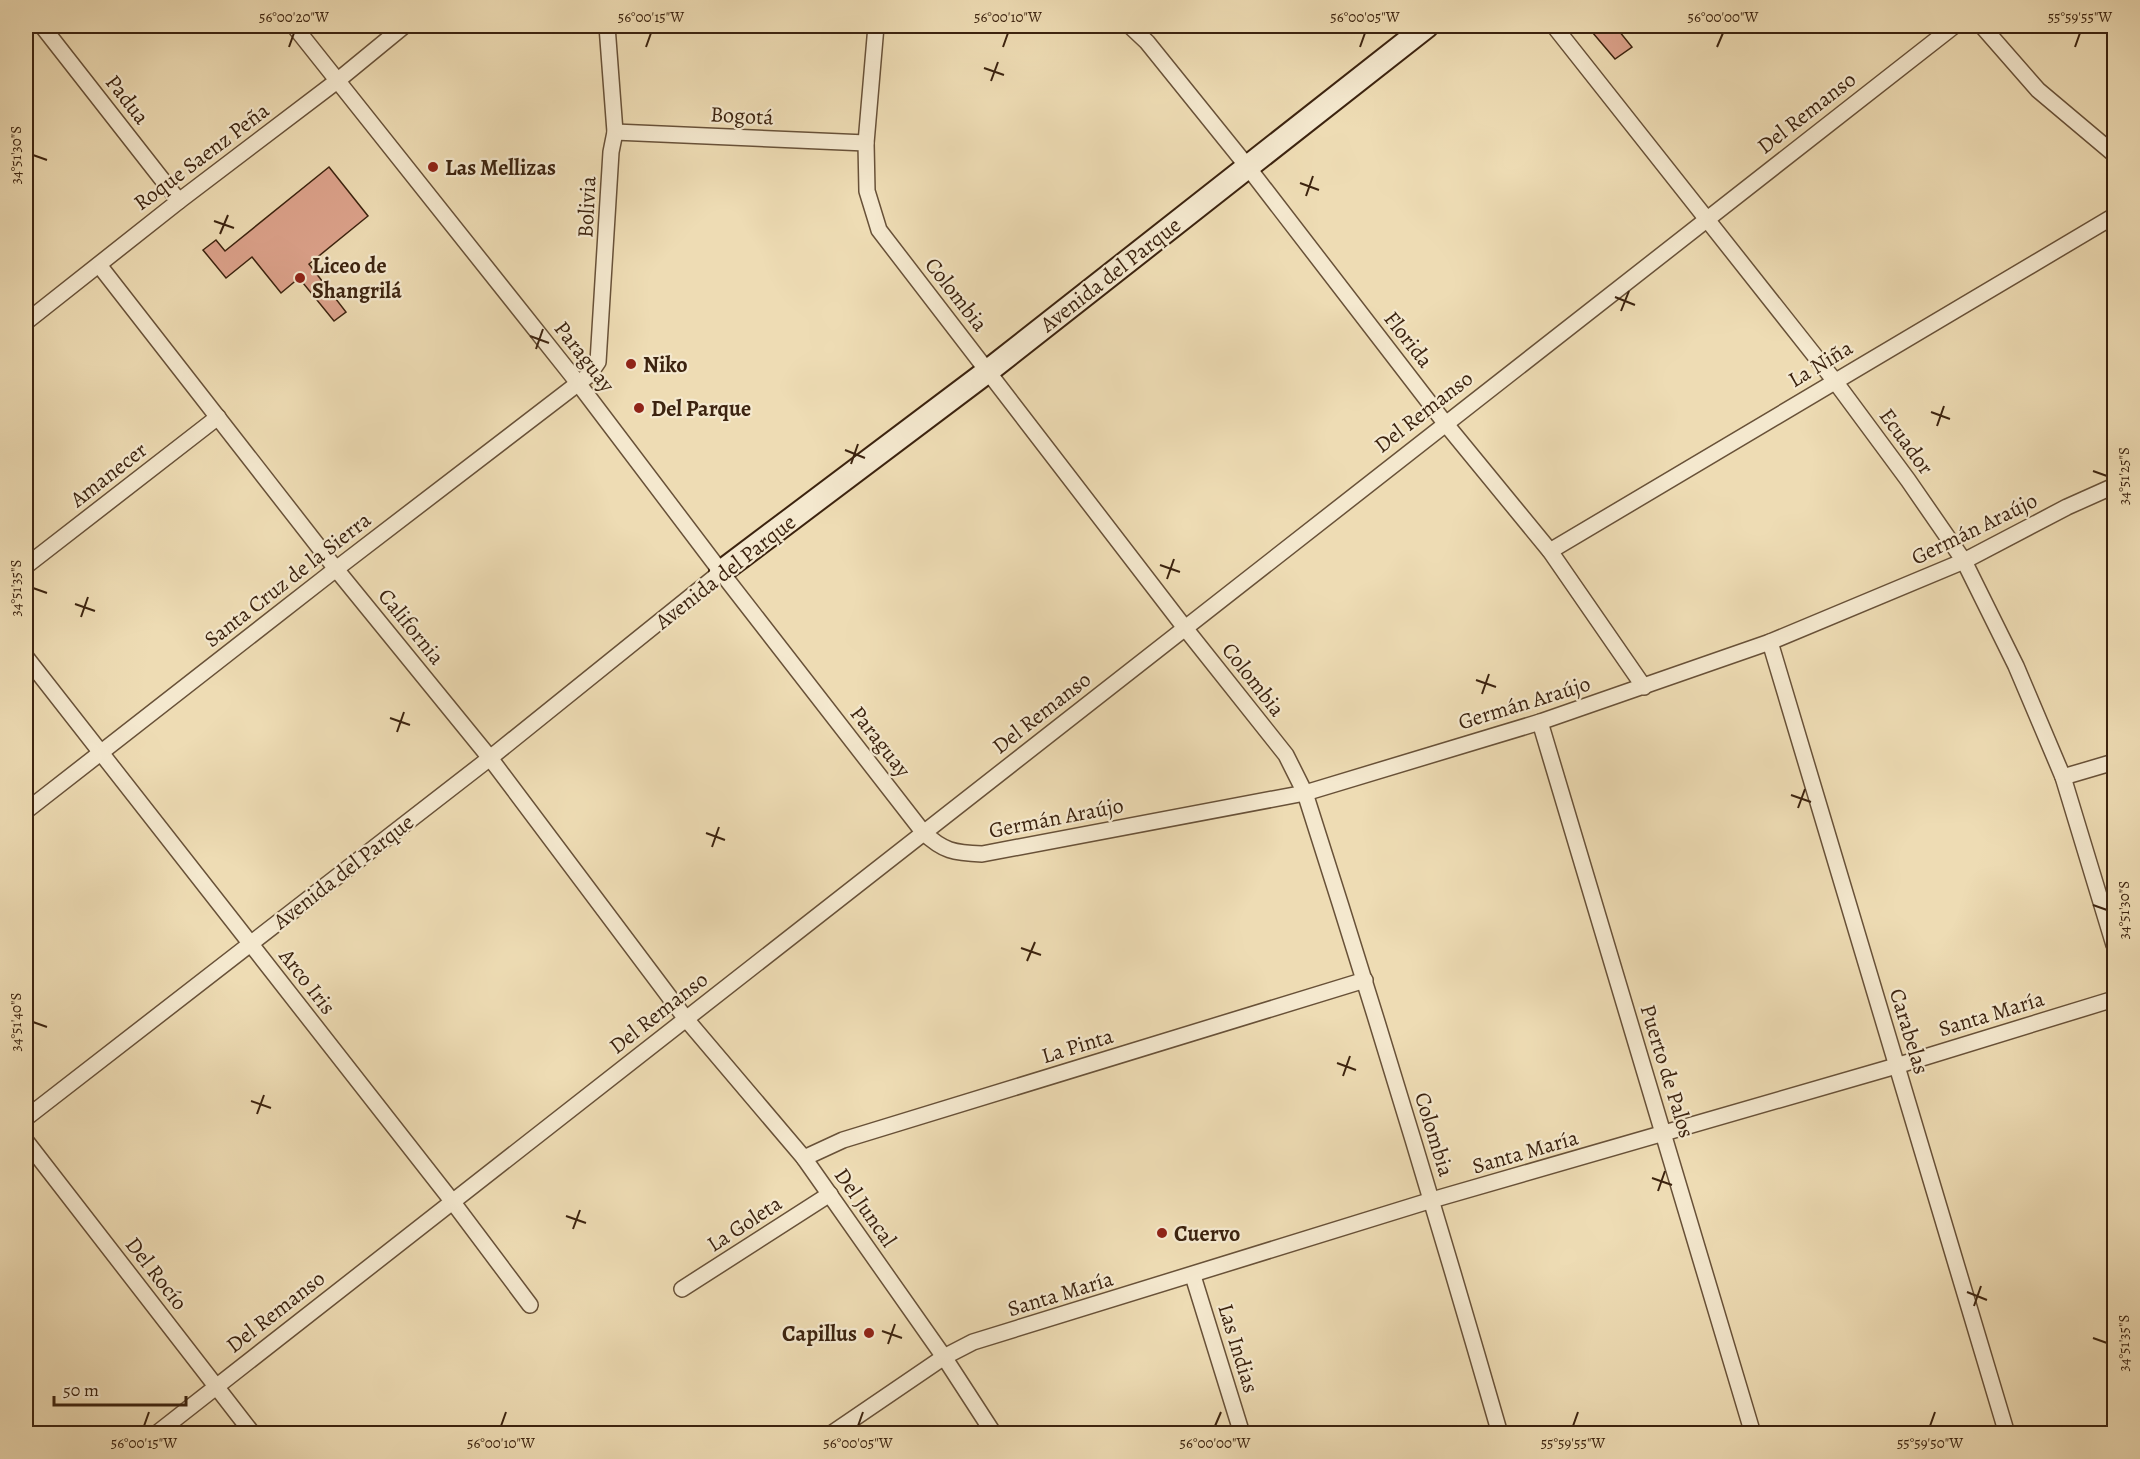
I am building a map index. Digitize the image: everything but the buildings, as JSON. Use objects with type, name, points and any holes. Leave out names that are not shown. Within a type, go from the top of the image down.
[{"type":"street","name":"Padua","points":[[42,26],[179,201]]},
{"type":"street","name":"Paraguay","points":[[294,26],[578,383],[923,832]]},
{"type":"street","name":"Roque Saenz Peña","points":[[26,322],[179,201],[338,81],[404,26]]},
{"type":"street","name":"Bolivia","points":[[578,383],[589,375],[598,362],[611,152],[615,132],[607,26]]},
{"type":"street","name":"Colombia","points":[[876,26],[866,143],[867,191],[879,230],[1185,628],[1286,755],[1305,793],[1432,1200],[1500,1434]]},
{"type":"street","name":"Florida","points":[[1130,26],[1147,42],[1445,423],[1550,551],[1644,687]]},
{"type":"street","name":"Avenida del Parque","points":[[26,1118],[490,758],[721,572],[988,370],[1427,26]]},
{"type":"street","name":"Ecuador","points":[[1554,26],[1834,380],[1964,561],[2016,666],[2063,777],[2115,945]]},
{"type":"street","name":"Del Remanso","points":[[156,1434],[1953,26]]},
{"type":"street","points":[[1982,26],[2038,90],[2115,154]]},
{"type":"street","name":"Bogotá","points":[[615,132],[866,143]]},
{"type":"street","name":"La Niña","points":[[1550,551],[1834,380],[2115,216]]},
{"type":"street","name":"California","points":[[99,265],[336,569],[490,758],[686,1018]]},
{"type":"street","name":"Santa Cruz de la Sierra","points":[[26,811],[578,383]]},
{"type":"street","name":"Amanecer","points":[[26,566],[218,417]]},
{"type":"street","name":"Germán Araújo","points":[[923,832],[948,851],[982,854],[1305,793],[1540,722],[1770,642],[1964,561],[2067,507],[2115,486]]},
{"type":"street","name":"Carabelas","points":[[1770,642],[2007,1434]]},
{"type":"street","name":"Arco Iris","points":[[26,657],[452,1201],[530,1305]]},
{"type":"street","name":"Puerto de Palos","points":[[1540,722],[1754,1434]]},
{"type":"street","points":[[2063,777],[2115,762]]},
{"type":"street","name":"La Pinta","points":[[804,1158],[843,1140],[1365,980]]},
{"type":"street","name":"Santa María","points":[[831,1434],[944,1357],[973,1342],[1193,1276],[1432,1200],[1664,1135],[2115,999]]},
{"type":"street","name":"Del Juncal","points":[[686,1018],[804,1158],[944,1357],[994,1434]]},
{"type":"street","name":"Del Rocío","points":[[26,1141],[253,1434]]},
{"type":"street","name":"La Goleta","points":[[682,1288],[830,1194]]},
{"type":"street","name":"Las Indias","points":[[1193,1276],[1242,1434]]},
{"type":"place","name":"Las Mellizas","points":[[433,167]]},
{"type":"place","name":"Liceo de Shangrilá","points":[[300,278]]},
{"type":"place","name":"Niko","points":[[631,364]]},
{"type":"place","name":"Del Parque","points":[[639,408]]},
{"type":"place","name":"Cuervo","points":[[1162,1233]]},
{"type":"place","name":"Capillus","points":[[869,1333]]}]
